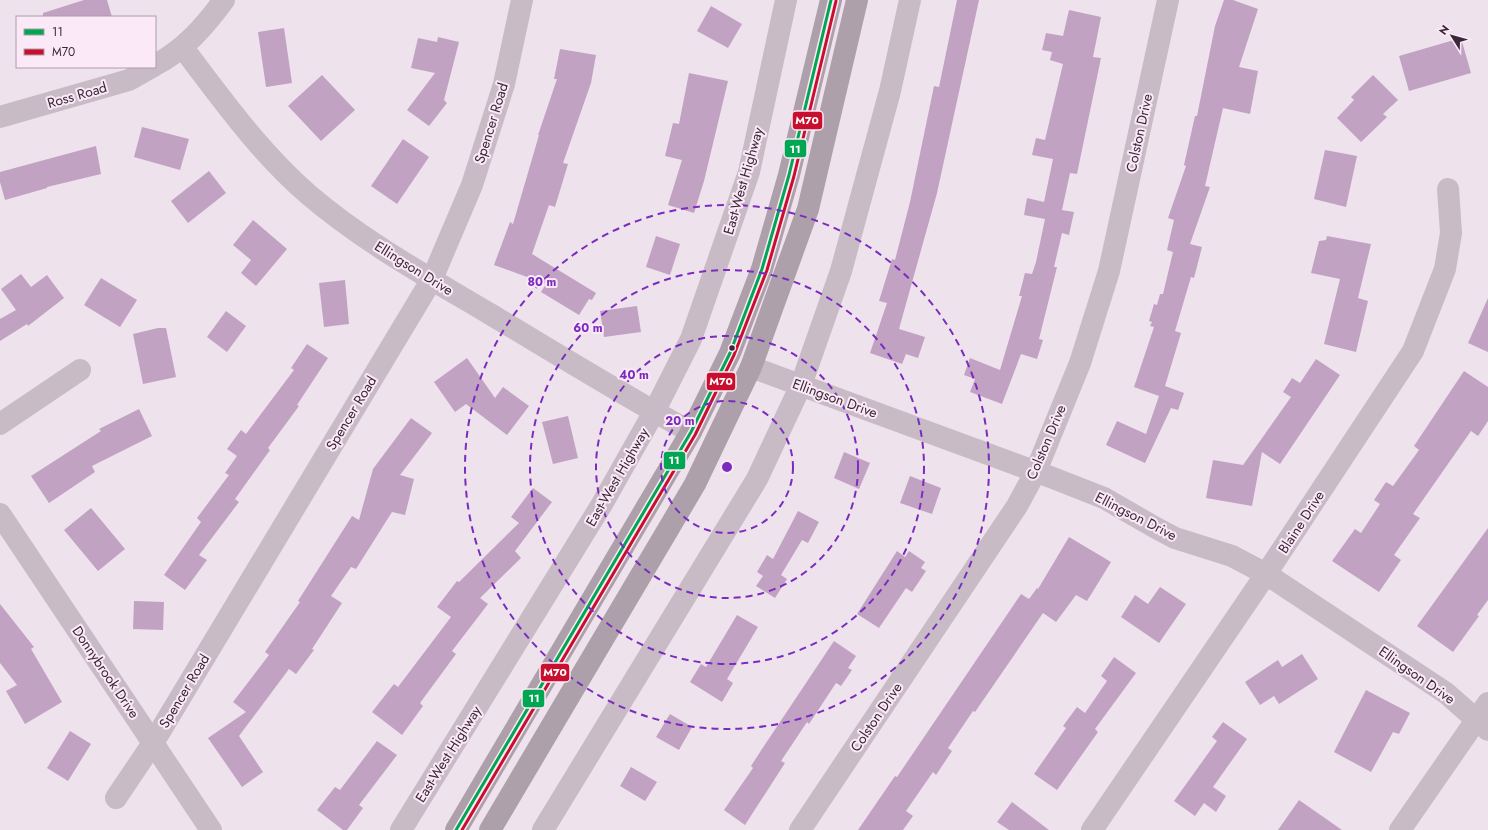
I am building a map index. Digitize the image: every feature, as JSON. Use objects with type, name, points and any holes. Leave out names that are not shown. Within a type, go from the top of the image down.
[{"type":"main road","points":[[456,830],[692,432],[730,353],[762,269],[789,175],[831,0]]},
{"type":"main road","points":[[490,830],[695,484],[751,367],[808,209],[858,0]]},
{"type":"street","points":[[156,65],[183,48],[224,0]]},
{"type":"street","name":"Spencer Road","points":[[116,798],[153,743],[432,280],[472,185],[504,84],[522,0]]},
{"type":"street","name":"East-West Highway","points":[[401,830],[602,504],[654,412],[691,339],[749,172],[786,0]]},
{"type":"street","points":[[543,830],[757,479],[801,385],[841,271],[890,91],[910,0]]},
{"type":"street","name":"Colston Drive","points":[[800,830],[1017,506],[1036,471],[1080,363],[1110,271],[1168,0]]},
{"type":"street","name":"Ellingson Drive","points":[[183,48],[240,121],[275,162],[308,194],[347,226],[432,280],[654,412],[692,432]]},
{"type":"street","name":"Ross Road","points":[[0,117],[129,80],[150,68]]},
{"type":"street","name":"Blaine Drive","points":[[1092,830],[1266,574],[1413,351],[1445,269],[1452,233],[1448,190]]},
{"type":"street","name":"Ellingson Drive","points":[[751,367],[1036,471],[1104,498],[1176,538],[1232,556],[1266,574],[1484,717]]},
{"type":"street","points":[[0,424],[80,370]]},
{"type":"street","name":"Donnybrook Drive","points":[[0,514],[211,830]]},
{"type":"street","points":[[1400,830],[1484,717]]},
{"type":"building","points":[[84,0],[107,0],[112,16],[43,16],[43,13]]},
{"type":"building","points":[[957,0],[979,0],[937,193],[899,329],[925,337],[918,358],[906,354],[902,364],[870,353],[887,303],[879,301],[892,259],[895,260],[910,202],[934,86],[939,87]]},
{"type":"building","points":[[1224,0],[1233,0],[1258,9],[1239,67],[1258,71],[1250,114],[1223,108],[1205,186],[1210,187],[1190,244],[1202,247],[1194,278],[1191,277],[1175,331],[1181,333],[1165,386],[1184,393],[1178,410],[1171,408],[1145,463],[1106,445],[1117,421],[1146,434],[1159,396],[1134,387],[1154,327],[1150,326],[1152,322],[1149,321],[1154,304],[1157,305],[1160,294],[1163,294],[1173,252],[1167,250],[1174,220],[1168,218],[1186,166],[1184,165],[1195,116],[1197,116],[1215,26]]},
{"type":"building","points":[[711,6],[742,24],[728,48],[697,31]]},
{"type":"building","points":[[1069,10],[1101,17],[1093,57],[1101,58],[1077,174],[1070,173],[1062,210],[1074,212],[1069,235],[1062,233],[1054,267],[1057,267],[1039,339],[1043,340],[1037,359],[1021,354],[1002,404],[970,392],[975,379],[964,375],[970,358],[1000,370],[1022,296],[1019,296],[1025,273],[1032,274],[1036,262],[1045,219],[1024,215],[1027,198],[1044,202],[1053,159],[1032,155],[1036,138],[1045,140],[1063,64],[1050,60],[1052,52],[1042,50],[1046,33],[1063,36]]},
{"type":"building","points":[[284,28],[292,83],[266,87],[258,32]]},
{"type":"building","points":[[438,37],[459,42],[444,100],[447,103],[429,126],[407,110],[435,73],[411,68],[418,38],[437,42]]},
{"type":"building","points":[[1461,38],[1471,73],[1409,91],[1399,56]]},
{"type":"building","points":[[560,49],[596,55],[591,83],[563,163],[568,164],[555,207],[549,205],[532,254],[596,293],[592,300],[589,299],[579,315],[541,292],[546,284],[494,265],[510,222],[513,224],[538,135],[557,79],[554,79]]},
{"type":"building","points":[[689,73],[728,81],[704,181],[694,213],[668,205],[682,160],[665,156],[673,123],[679,124]]},
{"type":"building","points":[[322,75],[355,110],[321,141],[288,106]]},
{"type":"building","points":[[1373,75],[1398,100],[1383,114],[1387,117],[1361,142],[1337,118],[1354,100],[1351,97]]},
{"type":"building","points":[[142,127],[189,139],[180,170],[134,157]]},
{"type":"building","points":[[403,139],[429,157],[397,204],[371,186]]},
{"type":"building","points":[[96,146],[101,174],[47,187],[5,200],[0,182],[0,172]]},
{"type":"building","points":[[1325,150],[1357,156],[1346,207],[1314,199]]},
{"type":"building","points":[[209,171],[226,193],[188,223],[171,201]]},
{"type":"building","points":[[253,220],[287,249],[256,286],[241,273],[251,260],[233,245]]},
{"type":"building","points":[[656,236],[680,244],[670,275],[646,267]]},
{"type":"building","points":[[1327,236],[1371,244],[1358,298],[1368,301],[1356,352],[1324,344],[1340,279],[1311,273],[1319,241],[1326,240]]},
{"type":"building","points":[[21,274],[31,287],[47,275],[64,298],[28,326],[27,324],[0,341],[0,319],[16,310],[1,289]]},
{"type":"building","points":[[101,278],[137,300],[120,327],[84,305]]},
{"type":"building","points":[[345,280],[349,324],[324,327],[319,283]]},
{"type":"building","points":[[1488,298],[1488,352],[1468,343]]},
{"type":"building","points":[[637,306],[641,332],[604,337],[600,311]]},
{"type":"building","points":[[226,311],[246,326],[227,352],[207,337]]},
{"type":"building","points":[[158,328],[166,328],[176,377],[143,384],[133,334]]},
{"type":"building","points":[[307,344],[328,358],[297,405],[299,406],[268,448],[270,450],[235,499],[239,502],[199,555],[207,560],[185,590],[164,575],[201,522],[197,518],[229,475],[225,473],[237,456],[227,449],[241,430],[246,434],[294,370],[291,368]]},
{"type":"building","points":[[467,358],[495,398],[503,387],[529,406],[507,435],[466,404],[455,412],[434,382]]},
{"type":"building","points":[[1316,359],[1340,375],[1280,464],[1262,452],[1252,506],[1206,498],[1213,460],[1243,465],[1291,397],[1283,392],[1292,378],[1300,383]]},
{"type":"building","points":[[1464,371],[1488,387],[1488,421],[1478,436],[1471,431],[1413,514],[1420,518],[1394,555],[1401,560],[1379,592],[1332,561],[1355,529],[1361,533],[1380,504],[1374,500],[1386,482],[1393,486],[1419,450],[1414,446]]},
{"type":"building","points":[[139,409],[152,436],[92,466],[95,472],[49,503],[31,476],[101,431],[99,429]]},
{"type":"building","points":[[568,416],[578,458],[553,464],[542,422]]},
{"type":"building","points":[[411,418],[432,433],[400,475],[414,479],[405,515],[392,512],[356,569],[351,567],[331,596],[342,603],[312,649],[314,650],[296,674],[289,669],[239,736],[263,772],[242,787],[208,738],[246,712],[233,702],[269,655],[265,652],[300,602],[298,601],[352,516],[359,520],[373,469]]},
{"type":"building","points":[[844,452],[870,463],[859,489],[834,478]]},
{"type":"building","points":[[910,476],[941,488],[932,514],[900,503]]},
{"type":"building","points":[[533,488],[552,502],[515,551],[521,558],[480,598],[488,604],[452,651],[456,654],[420,703],[423,706],[402,735],[372,712],[394,684],[398,687],[451,617],[437,607],[457,581],[459,582],[519,523],[511,517]]},
{"type":"building","points":[[91,508],[125,549],[98,571],[64,530]]},
{"type":"building","points":[[798,511],[819,522],[808,543],[802,540],[781,575],[787,579],[775,598],[756,586],[763,576],[757,572],[767,555],[773,559]]},
{"type":"building","points":[[1488,528],[1488,600],[1477,615],[1479,616],[1453,652],[1417,626]]},
{"type":"building","points":[[1069,537],[1111,562],[1087,601],[1076,595],[1056,622],[1043,613],[975,712],[973,711],[948,748],[952,751],[936,775],[933,772],[906,811],[913,816],[903,830],[858,830],[895,776],[897,777],[1021,594],[1029,599],[1037,588],[1038,589]]},
{"type":"building","points":[[897,551],[905,557],[909,551],[925,562],[921,568],[926,571],[912,592],[906,588],[879,628],[857,614]]},
{"type":"building","points":[[1160,587],[1186,604],[1159,643],[1121,617],[1135,595],[1148,604]]},
{"type":"building","points":[[134,601],[164,602],[163,630],[133,629]]},
{"type":"building","points":[[0,604],[34,647],[31,649],[62,702],[25,724],[6,691],[17,685],[0,663]]},
{"type":"building","points":[[737,615],[758,627],[727,679],[733,683],[722,702],[690,682],[701,664],[706,667]]},
{"type":"building","points":[[834,641],[856,656],[848,668],[852,670],[841,686],[836,683],[809,724],[807,722],[781,761],[785,763],[745,825],[724,810],[753,768],[751,766],[762,749]]},
{"type":"building","points":[[1302,654],[1318,679],[1279,704],[1274,696],[1260,705],[1245,682],[1278,660],[1282,667]]},
{"type":"building","points":[[1114,657],[1136,673],[1095,729],[1098,732],[1057,790],[1034,774],[1066,728],[1063,726],[1077,707],[1085,713],[1107,681],[1101,676]]},
{"type":"building","points":[[1366,690],[1410,713],[1399,734],[1393,732],[1371,772],[1334,752]]},
{"type":"building","points":[[670,714],[692,727],[679,750],[656,737]]},
{"type":"building","points":[[1223,722],[1247,739],[1213,787],[1226,796],[1216,812],[1204,803],[1195,816],[1174,801],[1217,741],[1212,737]]},
{"type":"building","points":[[70,731],[91,744],[68,781],[47,768]]},
{"type":"building","points":[[377,741],[397,755],[359,805],[363,808],[347,830],[343,830],[317,810],[335,787],[340,790]]},
{"type":"building","points":[[631,767],[657,782],[645,801],[620,786]]},
{"type":"building","points":[[1299,800],[1342,830],[1278,830]]},
{"type":"building","points":[[1012,802],[1049,830],[1009,830],[997,822]]},
{"type":"transit line","name":"11","points":[[456,830],[691,432],[730,353],[762,269],[789,175],[831,0]]},
{"type":"transit line","name":"M70","points":[[462,830],[695,435],[734,355],[767,270],[794,176],[836,1]]}]
